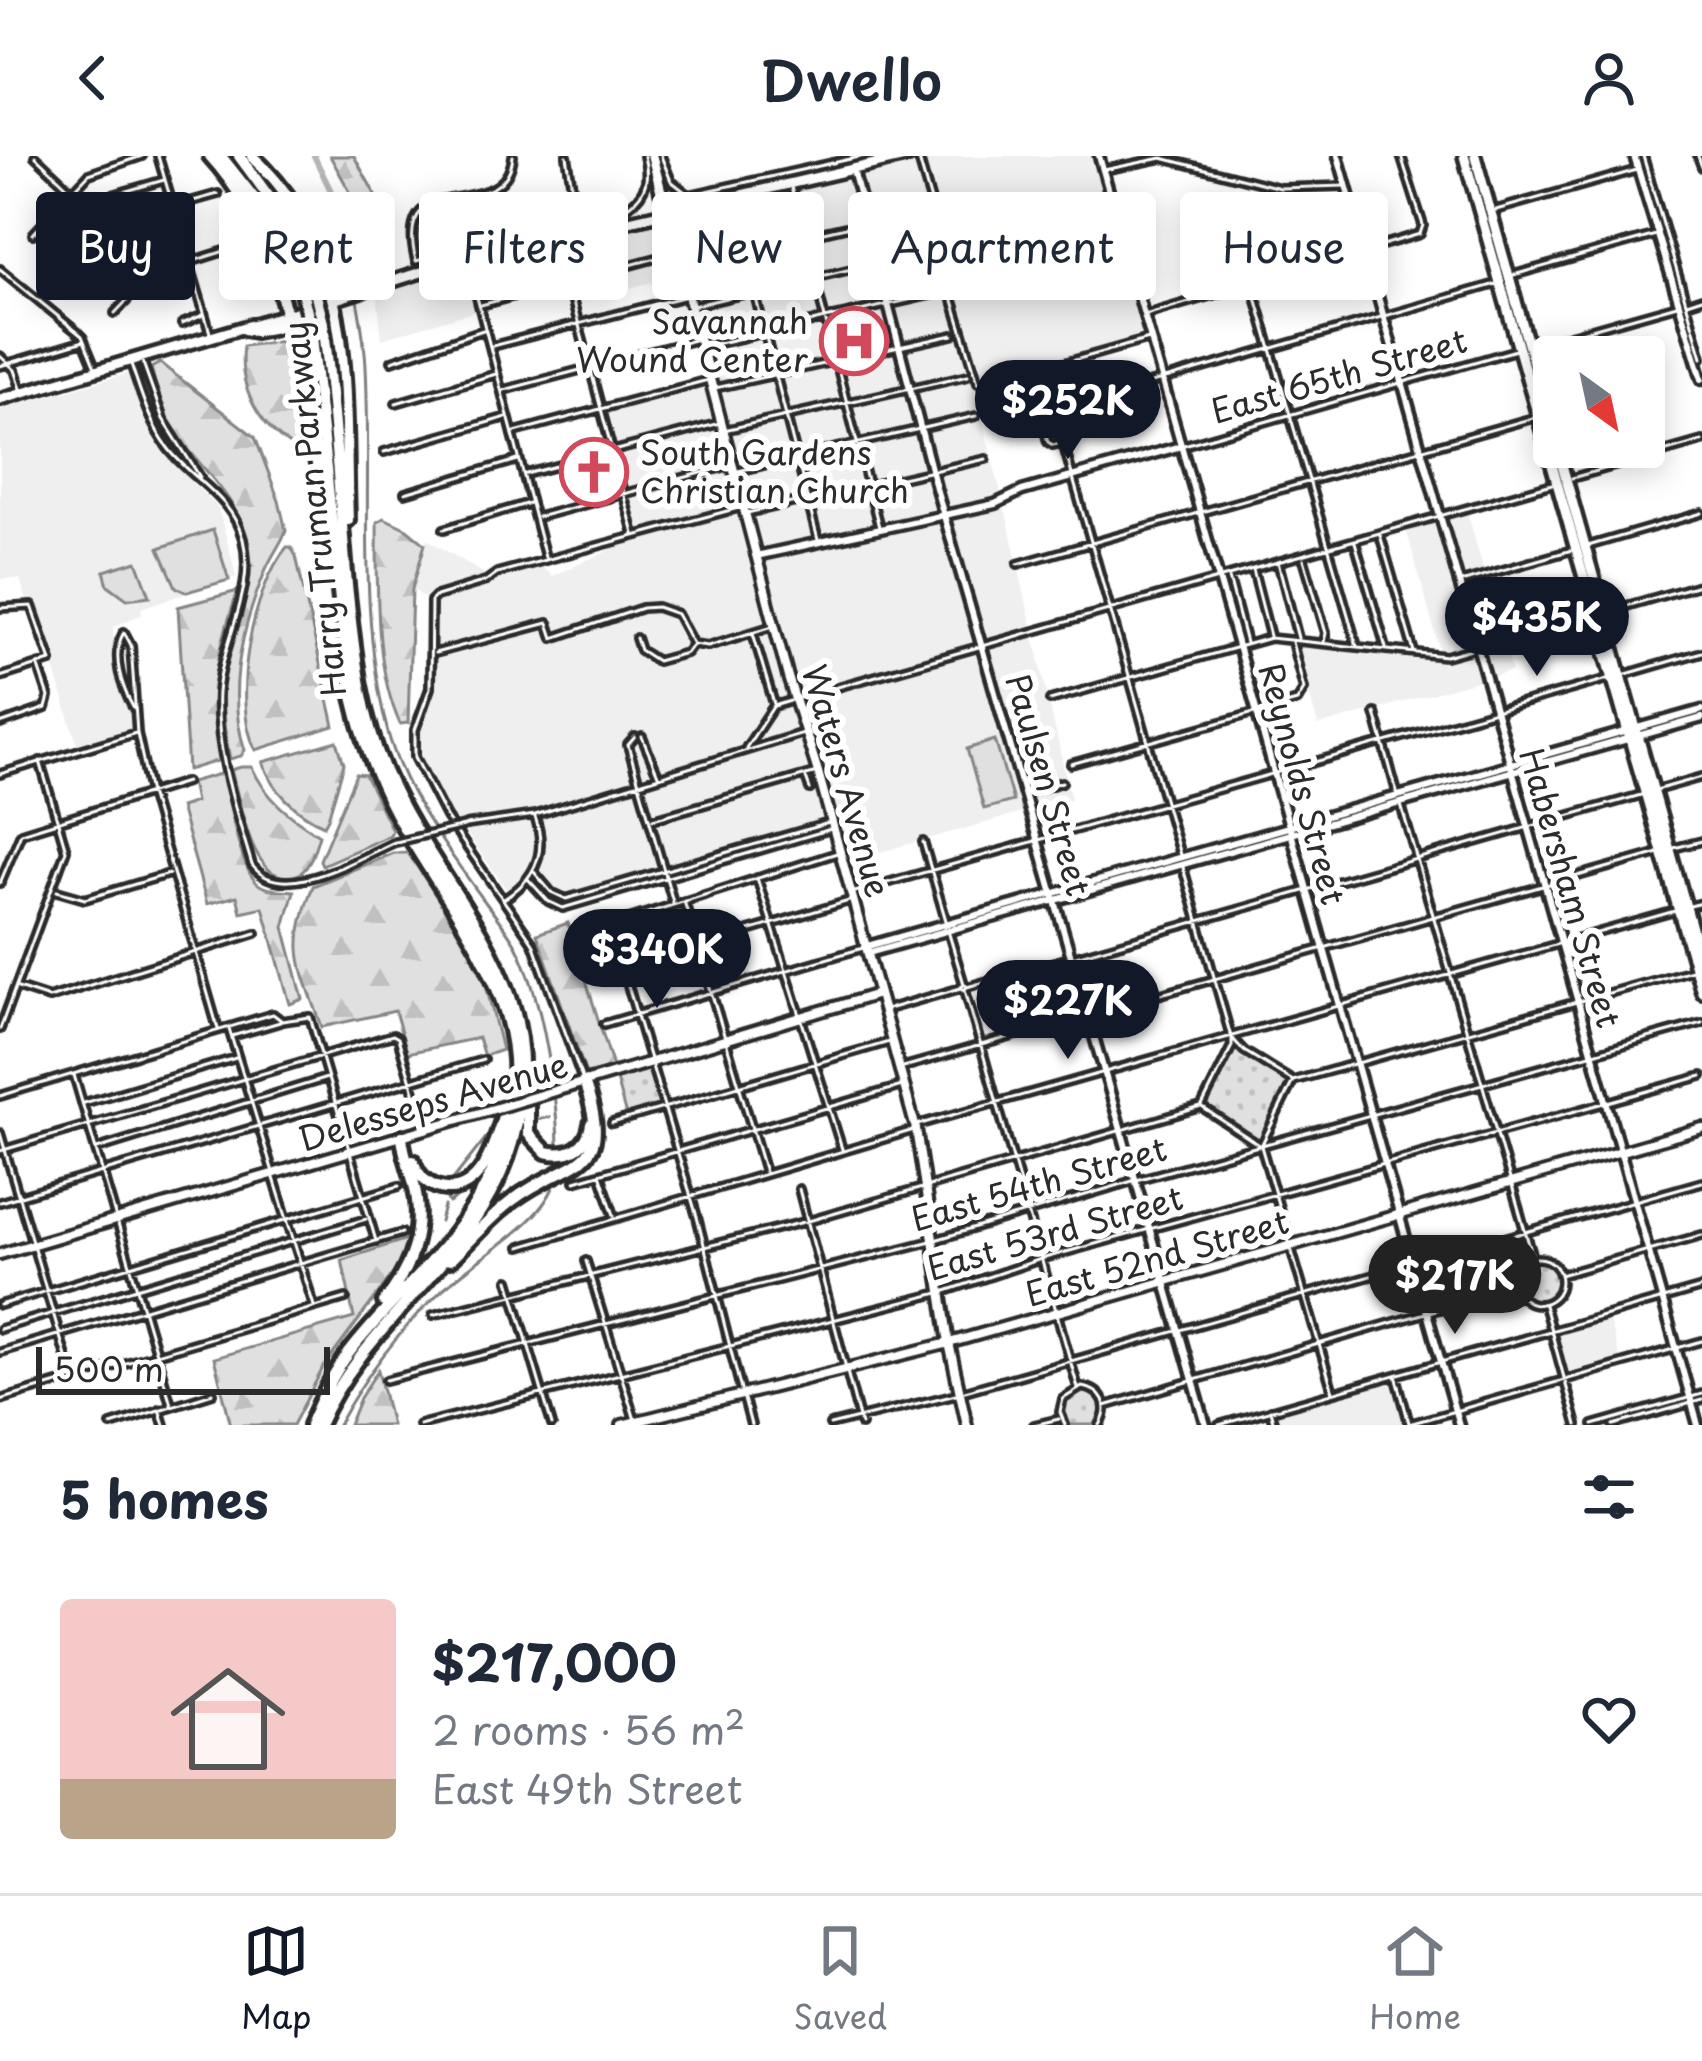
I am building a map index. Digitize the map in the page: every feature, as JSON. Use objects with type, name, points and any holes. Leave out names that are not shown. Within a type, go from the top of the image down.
[{"type":"highway","points":[[209,156],[240,192],[257,223],[289,314],[355,709]]},
{"type":"highway","name":"Harry Truman Parkway","points":[[221,156],[249,192]]},
{"type":"highway","name":"Harry Truman Parkway","points":[[239,156],[266,192]]},
{"type":"highway","points":[[252,156],[287,192]]},
{"type":"highway","name":"Harry Truman Parkway","points":[[311,300],[359,686],[380,760],[405,813],[498,961],[515,1012],[521,1056],[512,1144],[495,1186],[471,1225],[345,1373],[313,1424]]},
{"type":"highway","points":[[339,300],[350,613]]},
{"type":"highway","name":"Harry Truman Parkway","points":[[313,1424],[346,1356],[456,1231],[480,1195],[507,1128],[513,1057],[507,1014],[493,972],[390,803],[355,709],[317,325]]},
{"type":"highway","points":[[244,328],[282,326],[292,336]]},
{"type":"highway","points":[[498,961],[515,996],[527,1052],[527,1133],[546,1152],[572,1151],[584,1143],[591,1130],[584,1082]]},
{"type":"highway","points":[[402,1136],[424,1180],[445,1189],[466,1184],[486,1162],[498,1131],[513,1057]]},
{"type":"highway","points":[[388,1321],[512,1200],[572,1167],[590,1151],[597,1126],[584,1082]]},
{"type":"highway","points":[[313,1424],[326,1379],[400,1282],[414,1250],[418,1205],[402,1136]]},
{"type":"main road","name":"Waters Avenue","points":[[648,156],[660,192]]},
{"type":"main road","points":[[750,192],[790,184],[850,162],[909,156]]},
{"type":"main road","points":[[1464,156],[1533,358]]},
{"type":"main road","points":[[1475,156],[1485,213]]},
{"type":"main road","points":[[1504,280],[1517,350],[1533,385]]},
{"type":"main road","points":[[0,400],[330,300]]},
{"type":"main road","name":"Waters Avenue","points":[[690,301],[774,625],[916,1127],[949,1342],[967,1425]]},
{"type":"main road","points":[[1512,331],[1517,341],[1530,346]]},
{"type":"main road","points":[[1517,350],[1525,351],[1533,361]]},
{"type":"main road","points":[[1558,468],[1570,535],[1583,551]]},
{"type":"main road","points":[[1559,468],[1700,966],[1702,992]]},
{"type":"main road","name":"Delesseps Avenue","points":[[0,1253],[878,994]]},
{"type":"main road","name":"East 52nd Street","points":[[622,1425],[949,1342],[1702,1128]]},
{"type":"street","points":[[35,156],[72,191]]},
{"type":"street","points":[[33,234],[96,170],[142,156]]},
{"type":"street","points":[[474,192],[499,185],[513,156]]},
{"type":"street","points":[[567,156],[573,192]]},
{"type":"street","points":[[628,206],[643,192],[649,175],[648,156]]},
{"type":"street","points":[[661,156],[671,181],[689,195],[864,156]]},
{"type":"street","points":[[918,156],[928,192]]},
{"type":"street","name":"Reynolds Street","points":[[1100,156],[1180,446],[1243,644],[1306,890],[1459,1425]]},
{"type":"street","name":"Habersham Street","points":[[1338,156],[1349,192]]},
{"type":"street","points":[[1388,243],[1421,232],[1423,225],[1401,156]]},
{"type":"street","points":[[1639,156],[1658,235],[1702,357]]},
{"type":"street","points":[[1639,156],[1702,379]]},
{"type":"street","points":[[1699,156],[1702,167]]},
{"type":"street","points":[[159,158],[169,192]]},
{"type":"street","points":[[1104,170],[1162,158],[1280,188],[1347,186]]},
{"type":"street","name":"Paulsen Street","points":[[850,162],[858,192]]},
{"type":"street","points":[[1485,213],[1639,169]]},
{"type":"street","points":[[123,192],[166,179]]},
{"type":"street","points":[[790,184],[792,192]]},
{"type":"street","points":[[195,201],[218,194]]},
{"type":"street","points":[[419,212],[410,236],[419,260]]},
{"type":"street","points":[[1068,406],[1658,235]]},
{"type":"street","points":[[0,269],[84,340],[96,372]]},
{"type":"street","points":[[195,281],[212,339]]},
{"type":"street","points":[[1530,346],[1702,298]]},
{"type":"street","points":[[115,314],[128,300]]},
{"type":"street","points":[[478,300],[546,559]]},
{"type":"street","points":[[479,305],[497,300]]},
{"type":"street","points":[[572,300],[634,536]]},
{"type":"street","points":[[490,346],[697,300]]},
{"type":"street","points":[[756,300],[818,542]]},
{"type":"street","points":[[820,300],[880,528]]},
{"type":"street","name":"Paulsen Street","points":[[887,300],[944,516],[1206,1425]]},
{"type":"street","points":[[502,390],[910,300]]},
{"type":"street","points":[[953,300],[974,372],[983,384],[1151,338]]},
{"type":"street","points":[[1144,315],[1194,300]]},
{"type":"street","points":[[1256,300],[1358,649]]},
{"type":"street","name":"Habersham Street","points":[[1379,300],[1698,1425]]},
{"type":"street","points":[[182,324],[204,314]]},
{"type":"street","points":[[392,361],[485,330]]},
{"type":"street","points":[[513,433],[711,384],[776,375],[953,335]]},
{"type":"street","points":[[0,366],[84,340]]},
{"type":"street","name":"East 65th Street","points":[[756,556],[995,504],[1022,491],[1517,350]]},
{"type":"street","points":[[0,356],[15,370],[23,393]]},
{"type":"street","points":[[136,360],[156,430],[179,461],[201,478]]},
{"type":"street","points":[[136,360],[164,419],[201,478],[235,517],[244,546],[245,578],[222,662],[218,711],[223,750],[252,865],[259,875],[283,884],[396,842],[535,815],[806,732]]},
{"type":"street","points":[[396,403],[497,374]]},
{"type":"street","points":[[524,475],[723,426],[968,375]]},
{"type":"street","points":[[1058,375],[1075,438],[1049,444],[1039,414],[1032,383],[1058,375]]},
{"type":"street","points":[[1013,422],[1039,414]]},
{"type":"street","points":[[384,452],[508,416]]},
{"type":"street","points":[[535,518],[734,468],[976,416]]},
{"type":"street","points":[[1018,564],[1533,418]]},
{"type":"street","points":[[744,749],[774,706],[1702,441]]},
{"type":"street","points":[[433,1315],[927,1189],[1202,1107],[1232,1046],[1231,1036],[1063,443]]},
{"type":"street","points":[[584,1082],[542,962],[446,817],[415,758],[413,736],[429,695],[432,598],[546,559],[634,536],[986,459]]},
{"type":"street","points":[[405,493],[520,460]]},
{"type":"street","points":[[444,529],[530,502]]},
{"type":"street","points":[[1459,583],[1702,513]]},
{"type":"street","points":[[1380,533],[1414,654]]},
{"type":"street","points":[[1354,541],[1388,652]]},
{"type":"street","points":[[1303,555],[1326,633],[1324,644]]},
{"type":"street","points":[[1071,764],[1297,701],[1303,695],[1278,562]]},
{"type":"street","points":[[1253,569],[1270,638]]},
{"type":"street","points":[[1050,700],[1270,638],[1446,656],[1702,584]]},
{"type":"street","points":[[432,653],[548,623],[553,638],[657,607],[677,614],[693,644]]},
{"type":"street","points":[[0,608],[34,609],[51,661],[0,677]]},
{"type":"street","points":[[693,644],[708,646],[774,625]]},
{"type":"street","points":[[137,713],[121,683],[117,647],[124,632],[131,645],[137,713],[137,733],[150,793],[218,1030]]},
{"type":"street","points":[[752,632],[774,706]]},
{"type":"street","points":[[636,638],[640,650],[657,661],[686,653],[693,644]]},
{"type":"street","points":[[594,976],[932,871],[1702,652]]},
{"type":"street","points":[[0,724],[46,708],[49,697],[39,665]]},
{"type":"street","points":[[1375,713],[1533,1258]]},
{"type":"street","points":[[604,1024],[1702,714]]},
{"type":"street","points":[[0,774],[137,733]]},
{"type":"street","points":[[658,777],[647,741],[638,737],[628,745],[673,904]]},
{"type":"street","points":[[0,1029],[66,850],[40,760]]},
{"type":"street","points":[[650,820],[818,772]]},
{"type":"street","points":[[805,776],[810,789]]},
{"type":"street","points":[[882,1010],[1702,777]]},
{"type":"street","points":[[0,883],[17,836],[186,782]]},
{"type":"street","points":[[1025,793],[1062,782]]},
{"type":"street","points":[[504,899],[534,872],[542,840],[535,815]]},
{"type":"street","points":[[528,879],[555,905],[573,905],[832,825]]},
{"type":"street","points":[[898,1068],[1702,841]]},
{"type":"street","points":[[923,842],[1078,1388]]},
{"type":"street","points":[[579,934],[839,853]]},
{"type":"street","points":[[534,872],[551,892],[572,898],[665,875]]},
{"type":"street","points":[[54,890],[85,899],[170,873]]},
{"type":"street","points":[[757,878],[843,1151]]},
{"type":"street","points":[[572,898],[573,905]]},
{"type":"street","points":[[684,901],[766,1173]]},
{"type":"street","points":[[520,1247],[998,1103],[1702,903]]},
{"type":"street","points":[[610,926],[751,1425]]},
{"type":"street","points":[[17,988],[49,998],[256,933]]},
{"type":"street","points":[[1231,1036],[1244,1052],[1293,1081],[1700,966]]},
{"type":"street","points":[[0,1096],[273,1013],[282,1021]]},
{"type":"street","points":[[232,1036],[310,1017],[376,1241]]},
{"type":"street","name":"East 54th Street","points":[[386,1380],[935,1240],[1702,1023]]},
{"type":"street","points":[[229,1027],[314,1306]]},
{"type":"street","points":[[3,1150],[393,1035],[398,1038],[417,1102]]},
{"type":"street","points":[[611,1124],[891,1041]]},
{"type":"street","points":[[82,1103],[238,1057]]},
{"type":"street","points":[[0,1202],[483,1060]]},
{"type":"street","points":[[74,1073],[171,1404]]},
{"type":"street","name":"East 53rd Street","points":[[419,1425],[943,1292],[1041,1259],[1702,1076]]},
{"type":"street","points":[[95,1150],[327,1078]]},
{"type":"street","points":[[1261,1145],[1293,1081]]},
{"type":"street","points":[[575,1181],[903,1085]]},
{"type":"street","points":[[1202,1107],[1261,1145],[1333,1392]]},
{"type":"street","points":[[0,1133],[73,1378]]},
{"type":"street","points":[[600,1174],[615,1217]]},
{"type":"street","points":[[830,1425],[1702,1182]]},
{"type":"street","points":[[0,1305],[399,1186]]},
{"type":"street","points":[[799,1189],[862,1425]]},
{"type":"street","points":[[0,1329],[369,1218]]},
{"type":"street","points":[[0,1352],[403,1233]]},
{"type":"street","points":[[1560,1275],[1702,1234]]},
{"type":"street","points":[[1533,1258],[1550,1262],[1560,1275],[1558,1293],[1544,1304],[1527,1302],[1515,1288],[1518,1268],[1533,1258]]},
{"type":"street","points":[[586,1262],[636,1423]]},
{"type":"street","points":[[509,1280],[552,1425]]},
{"type":"street","points":[[1106,1406],[1515,1288]]},
{"type":"street","points":[[1219,1425],[1702,1288]]},
{"type":"street","points":[[0,1400],[346,1298]]},
{"type":"street","points":[[1544,1304],[1577,1425]]},
{"type":"street","points":[[1396,1375],[1409,1425],[1702,1341]]},
{"type":"street","points":[[1065,1425],[1063,1399],[1078,1388],[1095,1391],[1106,1406]]},
{"type":"street","points":[[111,1425],[213,1393]]},
{"type":"street","points":[[1614,1425],[1702,1397]]},
{"type":"street","points":[[1593,1425],[1691,1401]]},
{"type":"street","points":[[1100,1425],[1106,1406]]},
{"type":"street","points":[[159,1409],[164,1425]]},
{"type":"street","points":[[1270,1410],[1274,1425]]},
{"type":"street","points":[[1034,1425],[1061,1418]]},
{"type":"shaded area","points":[[939,156],[1094,156],[1104,192],[931,192],[923,162]]},
{"type":"shaded area","points":[[917,162],[925,192],[848,192],[848,300],[952,300],[1071,799],[1033,809],[983,642],[800,694],[695,300],[824,300],[824,192],[776,192]]},
{"type":"shaded area","points":[[652,221],[652,286],[651,282],[628,288],[628,227]]},
{"type":"shaded area","points":[[419,282],[419,300],[481,300],[474,302],[476,311],[382,339],[378,300],[395,300],[395,290]]},
{"type":"shaded area","points":[[956,300],[1135,300],[1145,334],[988,381],[979,378]]},
{"type":"shaded area","points":[[130,373],[166,456],[218,508],[237,577],[141,608],[142,614],[113,627],[114,647],[121,648],[124,685],[133,697],[136,728],[78,747],[36,608],[28,603],[20,579],[0,579],[0,409]]},
{"type":"shaded area","points":[[708,382],[768,624],[800,729],[539,812],[453,823],[422,768],[415,737],[432,689],[433,604],[412,589],[427,539],[488,576],[539,565],[552,576],[638,537],[604,410]]},
{"type":"shaded area","points":[[1467,511],[1512,671],[1318,726],[1295,642],[1443,661],[1406,529]]},
{"type":"shaded area","points":[[981,651],[1029,811],[847,861],[802,702]]},
{"type":"shaded area","points":[[800,734],[826,822],[585,894],[553,894],[540,879],[524,878],[507,890],[465,831],[541,817]]},
{"type":"shaded area","points":[[1608,1317],[1620,1359],[1566,1375],[1554,1332]]},
{"type":"shaded area","points":[[1394,1378],[1407,1425],[1275,1425],[1271,1412]]},
{"type":"green space","points":[[330,156],[354,156],[374,192],[350,192]]},
{"type":"green space","points":[[282,341],[307,455],[267,424],[245,380],[243,346]]},
{"type":"green space","points":[[160,363],[255,437],[286,531],[266,568],[243,639],[237,706],[245,750],[230,759],[224,671],[249,579],[249,551],[237,514],[165,414],[151,368]]},
{"type":"green space","points":[[1057,377],[1074,435],[1053,443],[1036,384]]},
{"type":"green space","points":[[384,518],[425,544],[412,589],[408,723],[400,724],[385,676],[379,625],[377,522]]},
{"type":"green space","points":[[213,530],[229,580],[187,592],[176,587],[159,548]]},
{"type":"green space","points":[[287,547],[296,556],[334,726],[256,750],[245,704],[249,646],[264,589]]},
{"type":"green space","points":[[137,561],[150,596],[127,599],[108,585],[104,571]]},
{"type":"green space","points":[[238,591],[216,674],[221,760],[188,770],[178,607]]},
{"type":"green space","points":[[995,740],[1013,801],[984,809],[967,749]]},
{"type":"green space","points":[[337,741],[344,764],[324,825],[287,800],[263,762]]},
{"type":"green space","points":[[252,767],[280,806],[319,835],[300,873],[286,877],[274,873],[255,850],[231,770]]},
{"type":"green space","points":[[223,773],[251,875],[265,887],[294,891],[284,927],[303,999],[290,1004],[263,907],[241,912],[237,896],[207,904],[180,807],[195,802],[191,782]]},
{"type":"green space","points":[[356,774],[365,775],[392,830],[322,865],[320,860]]},
{"type":"green space","points":[[393,853],[408,853],[480,961],[502,1050],[484,1056],[478,1038],[407,1053],[395,1011],[322,1027],[303,972],[299,943],[313,886]]},
{"type":"green space","points":[[568,923],[613,1067],[586,1074],[537,934]]},
{"type":"green space","points":[[1234,1047],[1290,1081],[1262,1141],[1206,1107]]},
{"type":"green space","points":[[647,1067],[660,1106],[626,1116],[615,1076]]},
{"type":"green space","points":[[410,1238],[401,1263],[323,1368],[293,1425],[231,1425],[214,1358],[354,1318],[342,1260]]},
{"type":"green space","points":[[1538,1258],[1554,1265],[1561,1281],[1554,1297],[1538,1304],[1522,1297],[1515,1281],[1522,1265]]},
{"type":"green space","points":[[378,1370],[391,1425],[349,1425],[360,1398]]},
{"type":"green space","points":[[1078,1388],[1095,1391],[1105,1406],[1100,1425],[1065,1425],[1061,1404],[1066,1394]]},
{"type":"waterway","points":[[314,156],[331,192]]},
{"type":"waterway","points":[[357,300],[366,367],[372,639],[387,729],[403,774],[426,816],[509,934],[527,970],[548,1056],[558,1170]]},
{"type":"waterway","points":[[535,1120],[550,1117]]},
{"type":"waterway","points":[[451,1182],[493,1129]]},
{"type":"waterway","points":[[338,1425],[371,1372],[410,1323],[453,1280],[523,1226],[549,1196],[556,1179]]},
{"type":"waterway","points":[[447,1199],[449,1203],[480,1181]]},
{"type":"waterway","points":[[440,1222],[444,1206]]},
{"type":"place","name":"Savannah Wound Center","points":[[854,341]]},
{"type":"place","name":"South Gardens Christian Church","points":[[594,472]]}]
